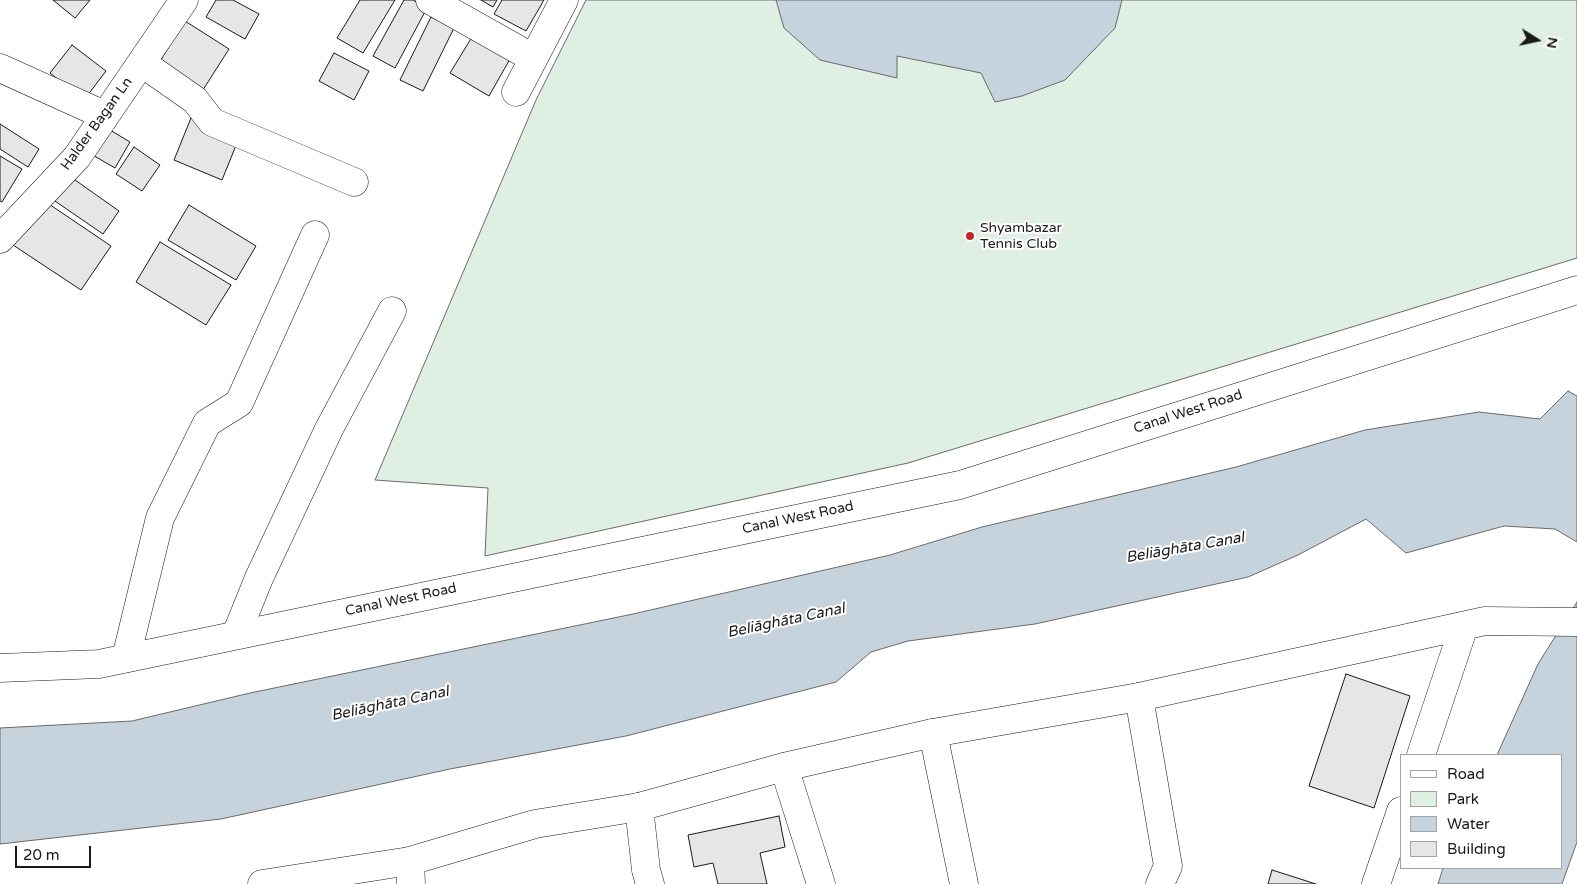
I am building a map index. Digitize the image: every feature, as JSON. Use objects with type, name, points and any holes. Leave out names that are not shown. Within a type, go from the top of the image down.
[{"type":"main road","points":[[430,0],[533,58]]},
{"type":"main road","points":[[516,92],[564,0]]},
{"type":"main road","name":"Halder Bagan Ln","points":[[0,239],[77,157],[104,115],[142,63],[172,5]]},
{"type":"main road","points":[[142,63],[195,100],[212,122],[354,182]]},
{"type":"main road","points":[[0,68],[104,115]]},
{"type":"main road","points":[[126,658],[160,518],[207,423],[239,403],[315,235]]},
{"type":"main road","name":"Canal West Road","points":[[0,668],[99,664],[960,484],[1577,290]]},
{"type":"main road","points":[[236,635],[259,578],[325,438],[392,311]]},
{"type":"main road","points":[[262,884],[410,873],[536,824],[639,807],[784,767],[933,733],[1139,696],[1475,624],[1577,622]]},
{"type":"main road","points":[[1421,754],[1475,624]]},
{"type":"main road","points":[[1139,696],[1168,866],[1160,884]]},
{"type":"main road","points":[[933,733],[964,884]]},
{"type":"main road","points":[[784,767],[820,884]]},
{"type":"main road","points":[[639,807],[646,870],[650,884]]},
{"type":"main road","points":[[1376,884],[1400,814]]},
{"type":"green space","points":[[586,0],[1577,0],[1577,258],[908,463],[485,556],[488,488],[375,480],[536,100]]},
{"type":"water","points":[[776,0],[1122,0],[1115,28],[1065,80],[1022,96],[995,102],[981,73],[897,56],[897,78],[820,60],[784,28]]},
{"type":"water","name":"Beliāghāta Canal","points":[[1568,391],[1577,396],[1577,542],[1555,529],[1504,526],[1406,553],[1366,519],[1298,555],[1248,577],[1035,624],[908,641],[871,652],[836,682],[626,736],[450,769],[221,819],[0,844],[0,728],[132,721],[250,693],[633,614],[890,555],[982,527],[1236,467],[1365,430],[1479,412],[1540,419]]},
{"type":"water","points":[[1577,602],[1577,842],[1562,884],[1438,884],[1443,869],[1562,869],[1562,754],[1497,754],[1538,664]]},
{"type":"building","points":[[53,0],[90,0],[75,18]]},
{"type":"building","points":[[216,0],[233,0],[259,14],[245,39],[206,17]]},
{"type":"building","points":[[360,0],[395,0],[363,53],[337,38]]},
{"type":"building","points":[[404,0],[413,0],[427,8],[395,68],[373,56]]},
{"type":"building","points":[[481,0],[497,0],[493,7]]},
{"type":"building","points":[[502,0],[544,0],[526,31],[494,14]]},
{"type":"building","points":[[431,17],[454,28],[423,91],[400,80]]},
{"type":"building","points":[[185,21],[229,49],[201,93],[157,66]]},
{"type":"building","points":[[472,37],[510,59],[489,96],[450,73]]},
{"type":"building","points":[[72,45],[106,71],[84,100],[50,73]]},
{"type":"building","points":[[334,53],[369,71],[354,100],[319,81]]},
{"type":"building","points":[[191,118],[239,138],[222,180],[174,160]]},
{"type":"building","points":[[0,124],[39,149],[28,167],[0,149]]},
{"type":"building","points":[[100,124],[130,142],[115,168],[84,150]]},
{"type":"building","points":[[134,147],[160,165],[142,191],[116,174]]},
{"type":"building","points":[[0,156],[22,169],[2,202],[0,201]]},
{"type":"building","points":[[68,175],[119,211],[103,234],[52,199]]},
{"type":"building","points":[[40,198],[111,246],[81,290],[10,243]]},
{"type":"building","points":[[189,205],[256,246],[236,280],[168,240]]},
{"type":"building","points":[[160,242],[231,285],[206,325],[136,282]]},
{"type":"building","points":[[1346,674],[1410,696],[1374,808],[1309,786]]},
{"type":"building","points":[[779,816],[785,847],[760,853],[767,884],[718,884],[713,863],[694,867],[688,835]]},
{"type":"building","points":[[1272,870],[1316,884],[1268,884]]},
{"type":"place","name":"Shyambazar Tennis Club","points":[[970,236]]}]
